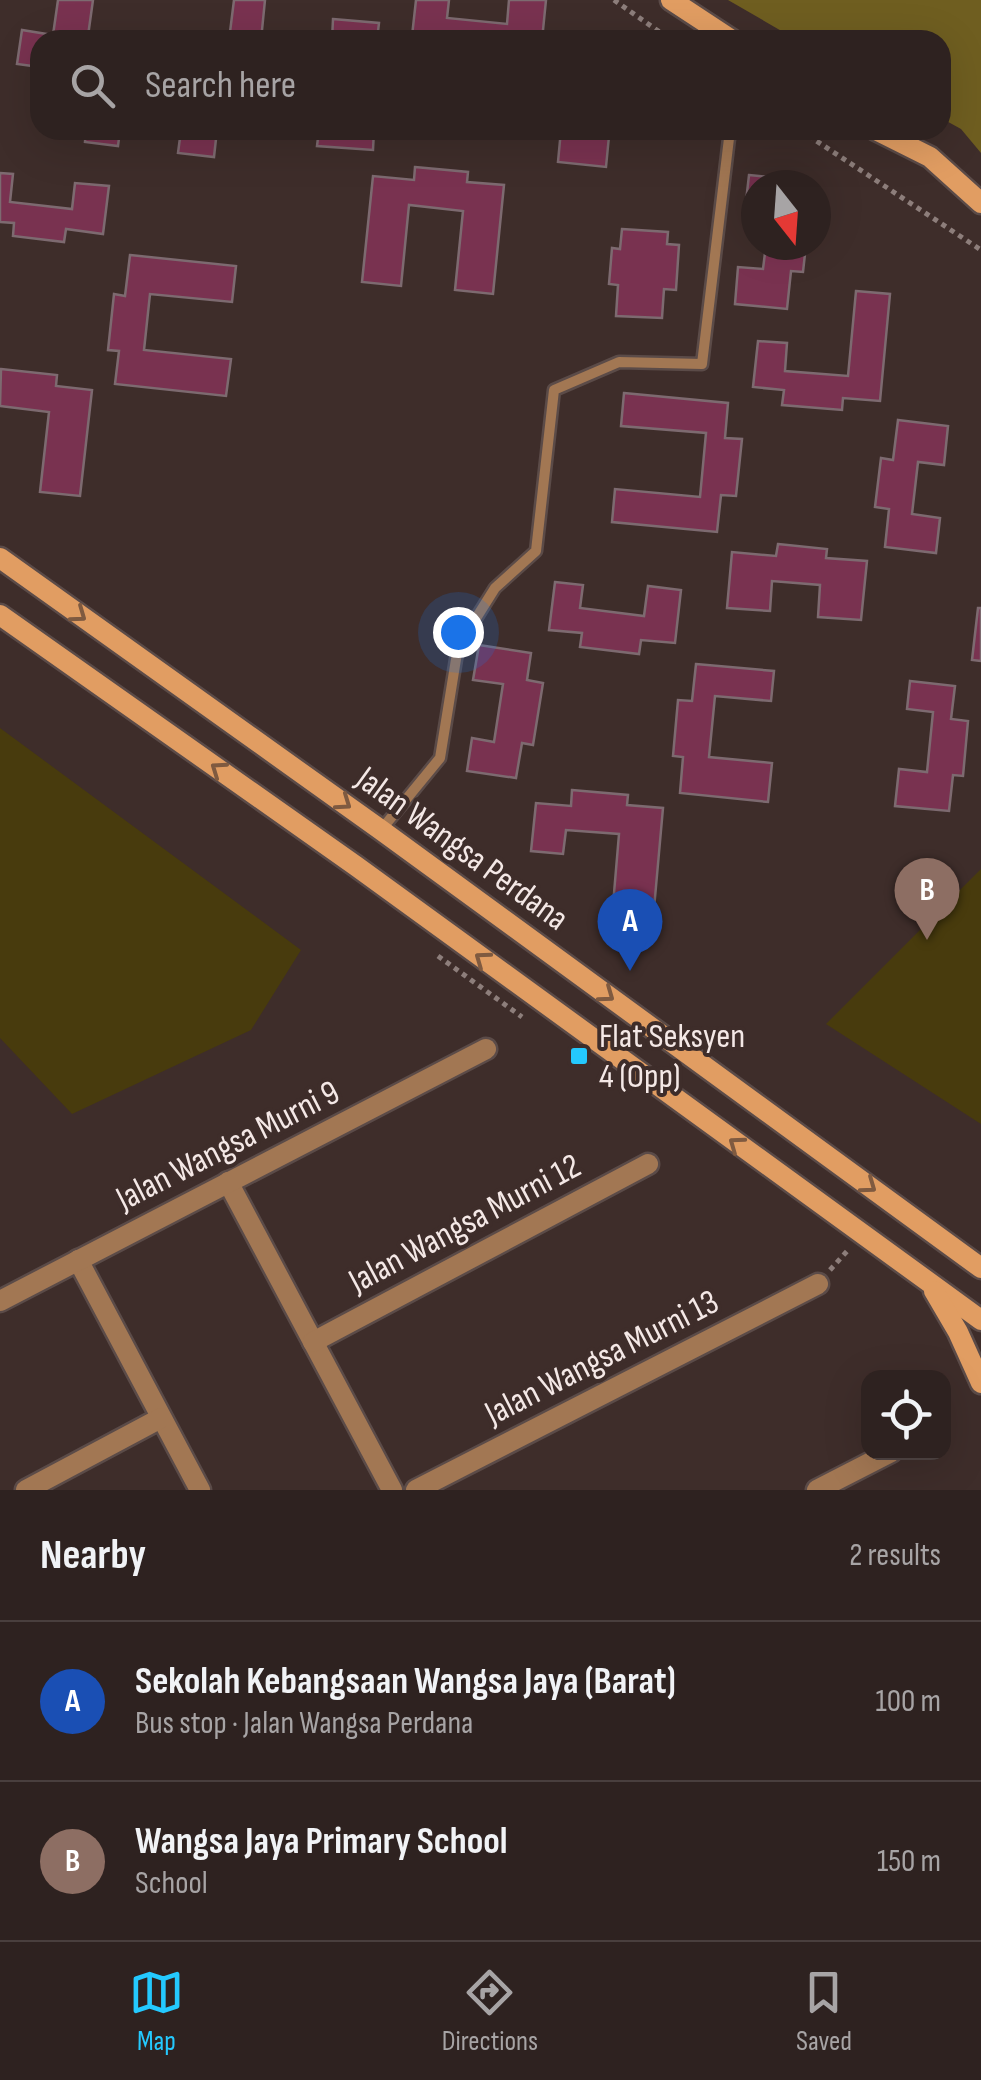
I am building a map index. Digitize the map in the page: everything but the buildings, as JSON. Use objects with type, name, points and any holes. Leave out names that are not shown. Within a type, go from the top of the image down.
[{"type":"main road","points":[[671,0],[717,30]]},
{"type":"main road","points":[[895,140],[930,158],[981,203]]},
{"type":"main road","name":"Jalan Wangsa Perdana","points":[[0,558],[381,830],[981,1268]]},
{"type":"main road","points":[[0,615],[356,866],[981,1320]]},
{"type":"main road","points":[[929,1283],[958,1332],[981,1383]]},
{"type":"street","name":"Jalan Wangsa Murni 9","points":[[0,1300],[486,1049]]},
{"type":"street","name":"Jalan Wangsa Murni 12","points":[[313,1342],[648,1164]]},
{"type":"street","points":[[228,1182],[392,1490]]},
{"type":"street","points":[[78,1260],[200,1490]]},
{"type":"street","name":"Jalan Wangsa Murni 13","points":[[416,1490],[818,1284]]},
{"type":"street","points":[[26,1490],[161,1418]]},
{"type":"street","points":[[817,1490],[875,1460]]},
{"type":"lane","points":[[381,830],[440,758],[458,647],[495,588],[536,551],[554,390],[619,362],[702,364],[729,140]]},
{"type":"path","points":[[614,0],[657,30]]},
{"type":"path","points":[[815,140],[981,250]]},
{"type":"path","points":[[818,1284],[861,1235]]},
{"type":"shaded area","points":[[728,0],[981,0],[981,153],[961,129],[951,124],[951,30],[780,30]]},
{"type":"shaded area","points":[[0,728],[301,950],[251,1030],[72,1114],[0,1038]]},
{"type":"shaded area","points":[[981,869],[981,1124],[826,1024]]},
{"type":"place","name":"Wangsa Jaya Primary School","points":[[927,940]]},
{"type":"place","name":"Sekolah Kebangsaan Wangsa Jaya (Barat)","points":[[630,971]]},
{"type":"place","name":"Flat Seksyen 4 (Opp)","points":[[579,1056]]}]
